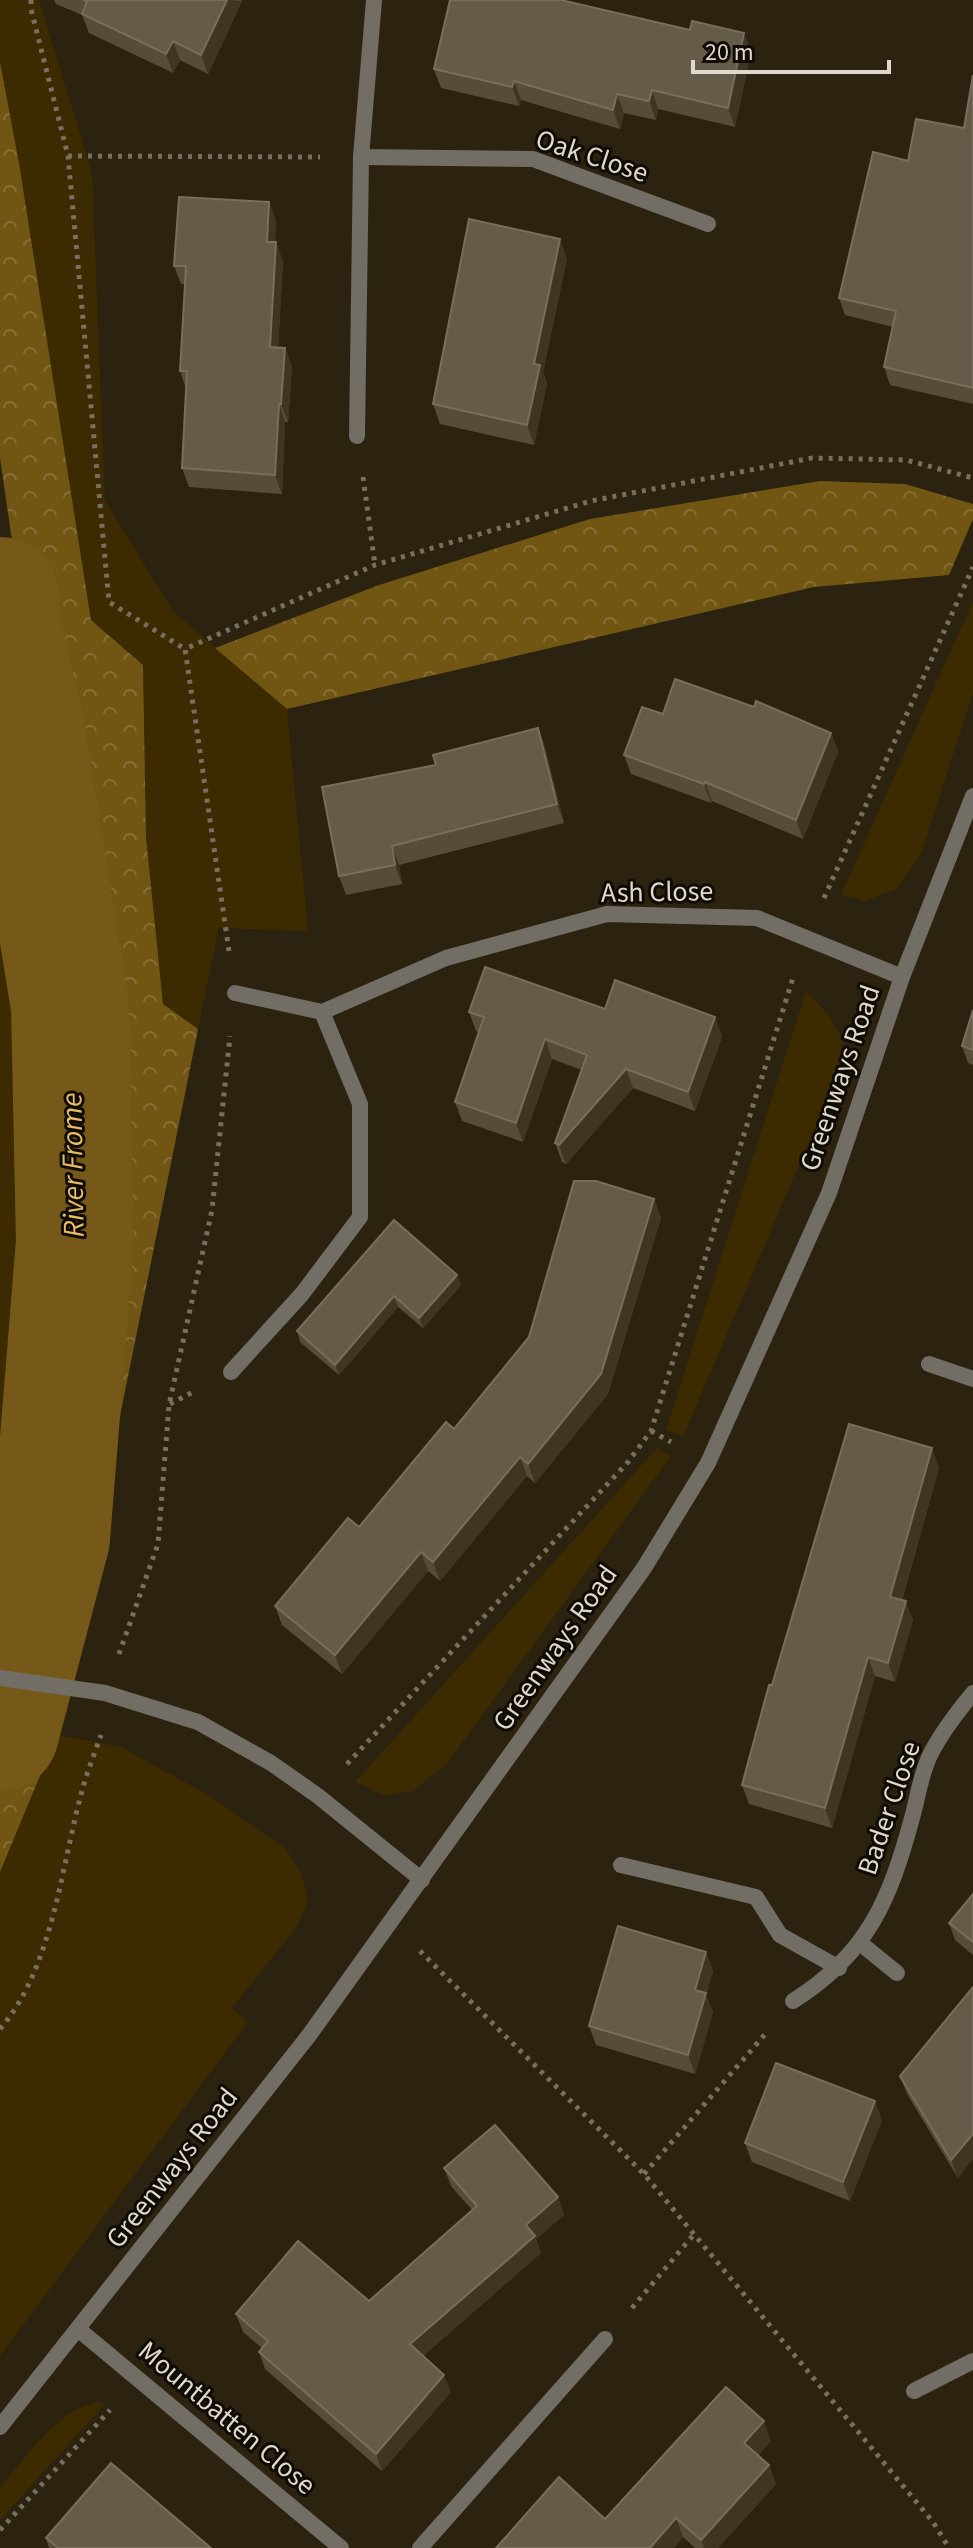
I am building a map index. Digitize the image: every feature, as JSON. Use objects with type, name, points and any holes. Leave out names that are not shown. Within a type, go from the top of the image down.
[{"type":"street","points":[[357,436],[361,157],[374,0]]},
{"type":"street","name":"Oak Close","points":[[361,157],[533,159],[708,224]]},
{"type":"street","name":"Greenways Road","points":[[0,2427],[310,2034],[644,1568],[708,1463],[829,1193],[902,977],[973,796]]},
{"type":"street","name":"Ash Close","points":[[322,1012],[446,958],[607,914],[757,918],[902,977]]},
{"type":"street","points":[[231,1372],[302,1294],[360,1217],[360,1104],[322,1012],[235,993]]},
{"type":"street","points":[[929,1364],[973,1379]]},
{"type":"street","points":[[0,1678],[110,1695],[198,1722],[271,1763],[318,1796],[422,1880]]},
{"type":"street","name":"Bader Close","points":[[793,2001],[839,1968],[860,1943],[881,1909],[898,1870],[930,1755],[973,1693]]},
{"type":"street","points":[[621,1865],[756,1897],[780,1935],[839,1968]]},
{"type":"street","points":[[860,1943],[897,1973]]},
{"type":"street","name":"Mountbatten Close","points":[[78,2329],[341,2548]]},
{"type":"street","points":[[420,2548],[605,2339]]},
{"type":"street","points":[[914,2391],[973,2361]]},
{"type":"path","points":[[0,2029],[36,1969],[62,1879],[83,1785],[158,1544],[169,1405],[212,1210],[235,993],[185,649],[109,602],[68,156],[31,0]]},
{"type":"path","points":[[68,156],[361,157]]},
{"type":"path","points":[[357,436],[375,565]]},
{"type":"path","points":[[185,649],[375,565],[591,501],[812,458],[906,460],[973,478]]},
{"type":"path","points":[[318,1796],[628,1462],[651,1431],[806,938],[973,567]]},
{"type":"path","points":[[391,1922],[644,2174],[933,2522],[949,2548]]},
{"type":"path","points":[[644,2174],[793,2001]]},
{"type":"path","points":[[605,2339],[695,2233]]},
{"type":"path","points":[[0,2530],[138,2378]]},
{"type":"shaded area","points":[[0,0],[39,0],[92,173],[105,500],[173,611],[287,709],[308,931],[219,928],[198,1029],[163,1004],[146,837],[143,665],[91,620],[19,163],[0,62]]},
{"type":"shaded area","points":[[973,601],[973,693],[921,854],[897,889],[864,901],[841,895]]},
{"type":"shaded area","points":[[0,703],[25,845],[43,1019],[69,1172],[0,1586]]},
{"type":"shaded area","points":[[806,991],[828,1014],[843,1040],[839,1071],[683,1437],[666,1430]]},
{"type":"shaded area","points":[[657,1448],[671,1456],[446,1765],[413,1791],[385,1796],[355,1782]]},
{"type":"shaded area","points":[[49,1733],[121,1747],[210,1796],[285,1848],[301,1872],[308,1900],[297,1927],[232,2008],[248,2022],[0,2356],[0,1872],[42,1771]]},
{"type":"shaded area","points":[[97,2402],[106,2403],[0,2520],[0,2488],[32,2449],[67,2416]]},
{"type":"green space","points":[[0,62],[19,163],[91,620],[143,665],[146,837],[163,1004],[198,1029],[79,1620],[0,1601],[69,1172],[80,1008],[0,458]]},
{"type":"green space","points":[[820,481],[905,484],[973,504],[973,519],[949,575],[814,587],[287,709],[215,648],[379,585],[590,519]]},
{"type":"green space","points":[[0,1762],[42,1771],[0,1872]]},
{"type":"building","points":[[84,0],[227,0],[201,55],[173,41],[166,54],[82,14],[87,2]]},
{"type":"building","points":[[450,0],[561,0],[690,30],[692,21],[744,33],[728,108],[652,90],[649,101],[617,94],[613,110],[514,81],[512,87],[434,69]]},
{"type":"building","points":[[973,75],[973,388],[884,367],[896,311],[839,298],[873,152],[908,161],[916,119],[964,128]]},
{"type":"building","points":[[179,197],[269,202],[267,242],[276,242],[270,347],[285,348],[275,475],[182,468],[187,371],[180,371],[186,266],[174,266]]},
{"type":"building","points":[[469,219],[560,239],[534,364],[540,365],[527,425],[433,404]]},
{"type":"building","points":[[675,679],[754,707],[756,701],[831,733],[796,820],[705,782],[624,755],[642,707],[663,714]]},
{"type":"building","points":[[538,728],[557,804],[392,846],[395,865],[339,876],[322,787],[436,765],[433,755]]},
{"type":"building","points":[[485,967],[605,1009],[615,980],[715,1017],[688,1092],[626,1069],[559,1145],[555,1143],[587,1055],[545,1039],[516,1123],[455,1102],[484,1017],[469,1012]]},
{"type":"building","points":[[973,1010],[973,1050],[962,1046]]},
{"type":"building","points":[[574,1181],[596,1181],[654,1199],[601,1374],[528,1464],[520,1457],[433,1562],[421,1552],[335,1655],[275,1606],[348,1518],[359,1527],[446,1422],[454,1429],[529,1337]]},
{"type":"building","points":[[394,1220],[457,1275],[419,1318],[394,1296],[335,1365],[297,1331]]},
{"type":"building","points":[[849,1424],[932,1448],[890,1597],[906,1601],[888,1663],[868,1657],[825,1808],[742,1785],[769,1685],[772,1685]]},
{"type":"building","points":[[973,1894],[973,1942],[949,1923]]},
{"type":"building","points":[[618,1926],[706,1952],[695,1990],[706,1993],[688,2055],[589,2026]]},
{"type":"building","points":[[973,1987],[973,2134],[951,2160],[900,2076]]},
{"type":"building","points":[[776,2063],[875,2101],[843,2182],[745,2143]]},
{"type":"building","points":[[495,2125],[558,2197],[526,2225],[535,2236],[410,2344],[444,2375],[376,2454],[259,2352],[268,2341],[236,2314],[298,2241],[369,2301],[477,2206],[444,2168]]},
{"type":"building","points":[[726,2387],[764,2421],[744,2443],[769,2465],[701,2540],[676,2518],[650,2548],[496,2548],[559,2477],[605,2519]]},
{"type":"building","points":[[111,2463],[211,2548],[58,2548],[46,2538]]},
{"type":"waterway","name":"River Frome","points":[[0,596],[5,643],[25,725],[70,1007],[75,1242],[51,1538],[0,1732]]}]
